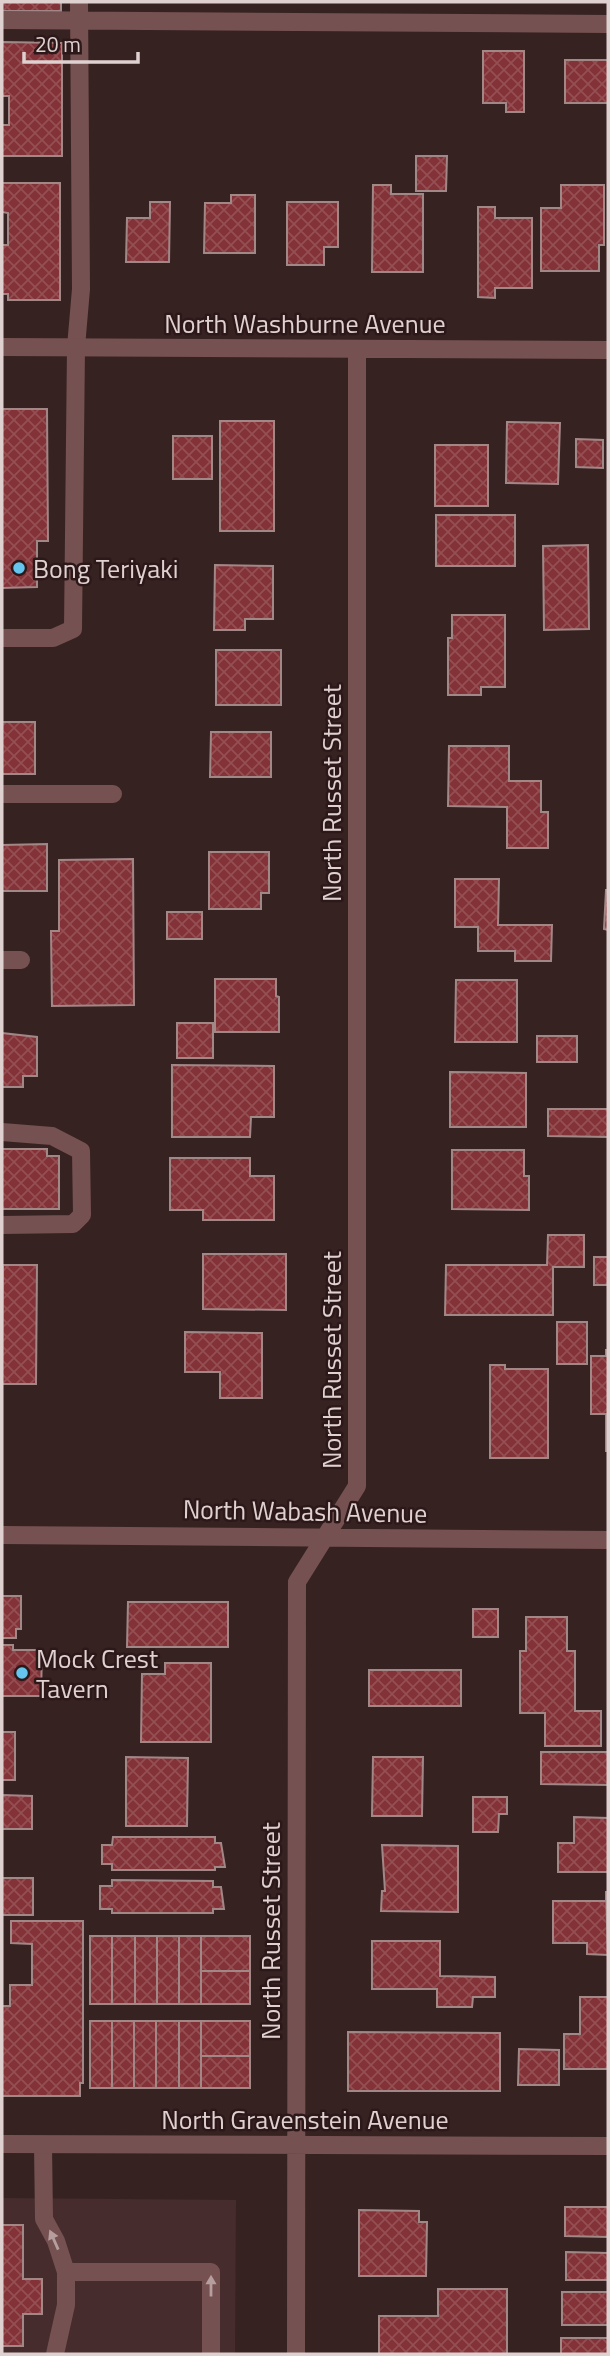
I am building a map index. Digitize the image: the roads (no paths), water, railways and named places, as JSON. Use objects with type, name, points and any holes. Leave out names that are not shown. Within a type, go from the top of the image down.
[{"type":"street","points":[[2,20],[79,11],[608,24]]},
{"type":"street","points":[[2,638],[53,638],[73,629],[76,347],[81,289],[79,11]]},
{"type":"street","name":"North Washburne Avenue","points":[[2,347],[608,350]]},
{"type":"street","name":"North Russet Street","points":[[296,2354],[296,1582],[357,1486],[357,349]]},
{"type":"street","points":[[2,794],[113,794]]},
{"type":"street","points":[[2,960],[21,960]]},
{"type":"street","points":[[2,1132],[52,1136],[81,1151],[83,1186],[82,1215],[73,1224],[2,1225]]},
{"type":"street","name":"North Wabash Avenue","points":[[2,1535],[608,1540]]},
{"type":"street","name":"North Gravenstein Avenue","points":[[2,2144],[608,2147]]},
{"type":"street","points":[[43,2145],[44,2219],[56,2241],[66,2272],[66,2305],[55,2354]]},
{"type":"street","points":[[66,2272],[211,2272],[211,2354]]},
{"type":"place","name":"Bong Teriyaki","points":[[19,568]]},
{"type":"place","name":"Mock Crest Tavern","points":[[22,1673]]}]
